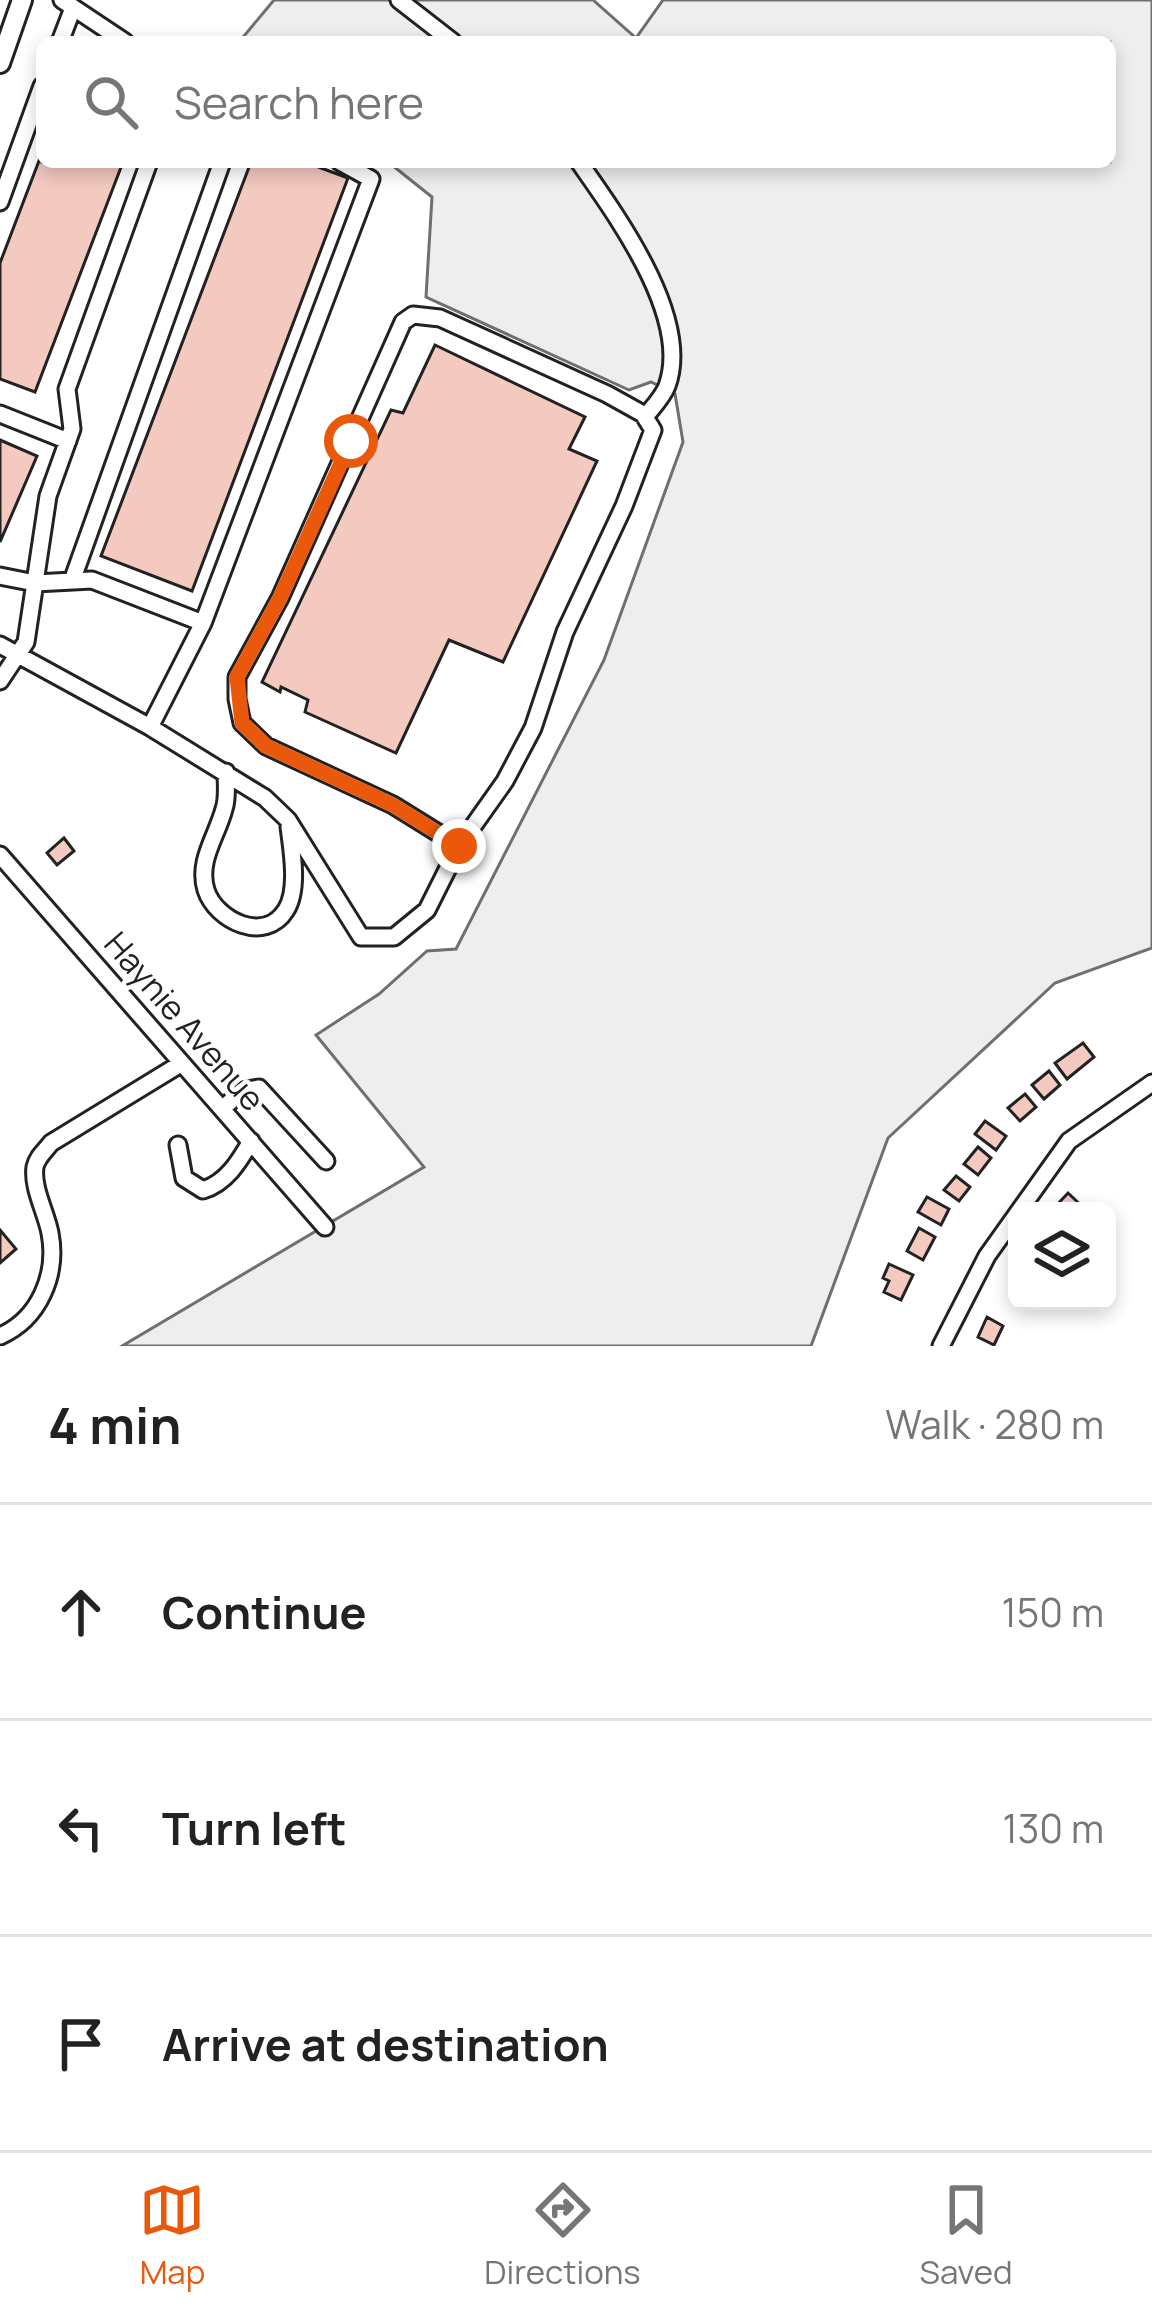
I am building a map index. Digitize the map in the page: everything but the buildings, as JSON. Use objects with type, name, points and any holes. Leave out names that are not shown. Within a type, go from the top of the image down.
[{"type":"main road","points":[[0,63],[6,25],[22,0]]},
{"type":"street","points":[[399,0],[445,36]]},
{"type":"street","points":[[60,36],[68,4],[116,36]]},
{"type":"street","points":[[0,202],[36,103]]},
{"type":"street","points":[[0,681],[26,642],[48,496],[72,429],[68,388],[147,168]]},
{"type":"street","points":[[72,581],[220,168]]},
{"type":"street","points":[[150,727],[203,623],[371,179],[351,168]]},
{"type":"street","points":[[583,168],[655,287],[670,326],[667,386],[645,417]]},
{"type":"street","points":[[0,645],[150,727],[265,798],[288,820],[361,937],[394,937],[427,910],[459,846],[505,781],[533,728],[565,632],[653,430],[645,417],[607,394],[440,318],[413,314],[403,322],[280,598],[237,677],[242,723],[266,746],[393,805],[459,846]]},
{"type":"street","points":[[0,414],[68,441]]},
{"type":"street","points":[[0,576],[35,583],[92,580],[203,623]]},
{"type":"street","points":[[226,772],[226,804],[206,855],[204,879],[219,913],[239,926],[275,922],[290,904],[288,820]]},
{"type":"street","name":"Haynie Avenue","points":[[0,855],[325,1227]]},
{"type":"street","points":[[0,1336],[20,1328],[37,1306],[50,1270],[51,1237],[34,1169],[39,1158],[51,1143],[182,1063]]},
{"type":"street","points":[[941,1346],[987,1256],[1069,1141],[1152,1083]]},
{"type":"street","points":[[222,1109],[242,1090],[259,1088],[326,1161]]},
{"type":"street","points":[[178,1144],[184,1178],[202,1190],[231,1172],[250,1142]]},
{"type":"shaded area","points":[[274,0],[593,0],[634,36],[244,36]]},
{"type":"shaded area","points":[[663,0],[1152,0],[1152,948],[1055,983],[888,1138],[811,1346],[122,1346],[424,1167],[316,1035],[379,994],[427,951],[456,949],[604,660],[683,442],[675,394],[651,382],[629,390],[426,297],[432,197],[396,168],[1116,168],[1116,36],[637,36]]},
{"type":"route","points":[[351,441],[280,598],[237,677],[242,723],[266,746],[393,805],[459,846]]}]
